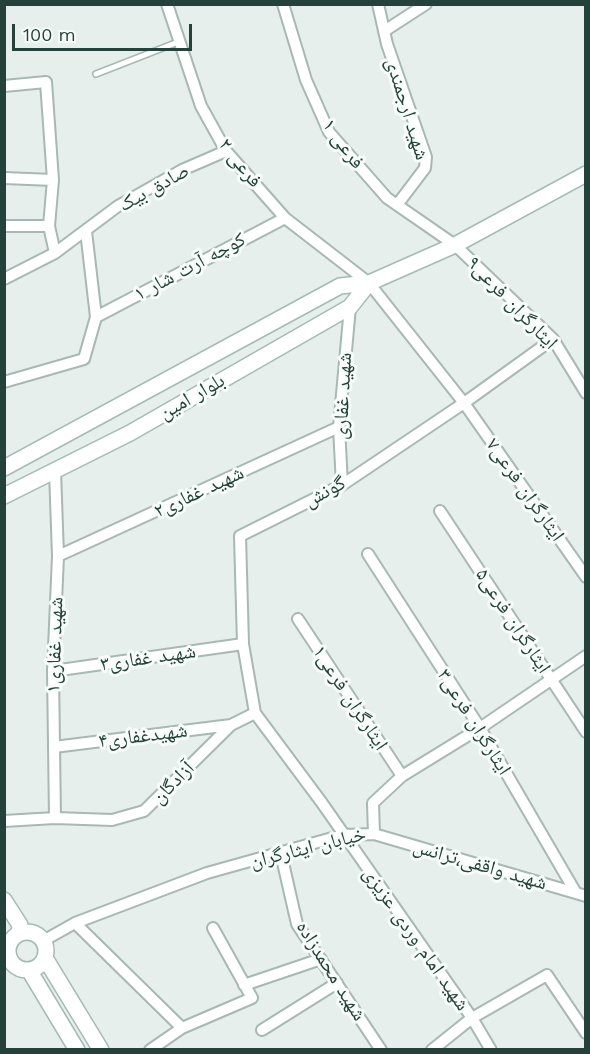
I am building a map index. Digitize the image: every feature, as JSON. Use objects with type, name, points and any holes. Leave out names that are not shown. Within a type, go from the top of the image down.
[{"type":"main road","name":"بلوار امین","points":[[4,468],[340,286],[369,283],[455,245],[585,174]]},
{"type":"main road","name":"بلوار امین","points":[[4,496],[130,433],[350,308],[369,283]]},
{"type":"main road","points":[[4,900],[20,925],[19,934],[10,943],[7,959],[20,969],[29,970],[37,967],[45,958]]},
{"type":"main road","points":[[19,934],[32,933],[43,941],[45,958],[101,1050]]},
{"type":"main road","points":[[29,970],[77,1050]]},
{"type":"street","name":"فرعی ۲","points":[[167,4],[201,106],[226,151],[285,218],[369,283]]},
{"type":"street","name":"فرعی ۱","points":[[283,4],[306,80],[329,132],[380,190],[397,205],[455,245]]},
{"type":"street","name":"شهید ارجمندی","points":[[378,4],[386,30],[387,44],[426,157],[425,168],[397,205]]},
{"type":"street","points":[[386,30],[426,4]]},
{"type":"street","points":[[4,86],[46,82],[53,180],[49,226],[55,253]]},
{"type":"street","name":"صادق بیک","points":[[4,279],[55,253],[118,206],[182,170],[226,151]]},
{"type":"street","points":[[4,178],[53,180]]},
{"type":"street","name":"کوچه آرت شار ۱","points":[[96,317],[285,218]]},
{"type":"street","points":[[4,226],[49,226]]},
{"type":"street","points":[[4,382],[84,359],[96,317],[86,231]]},
{"type":"street","name":"ایثارگران فرعی۹","points":[[455,245],[553,339],[585,393]]},
{"type":"street","name":"ایثارگران فرعی۷","points":[[369,283],[464,403],[585,577]]},
{"type":"street","name":"شهید غفاری","points":[[342,485],[339,427],[350,308]]},
{"type":"street","name":"گونش","points":[[255,713],[243,644],[240,536],[342,485],[464,403],[553,339]]},
{"type":"street","name":"شهید غفاری۲","points":[[58,556],[339,427]]},
{"type":"street","name":"شهید غفاری۱","points":[[55,471],[58,556],[53,672],[55,819]]},
{"type":"street","name":"ایثارگران فرعی۵","points":[[440,511],[585,732]]},
{"type":"street","name":"ایثارگران فرعی۳","points":[[368,554],[480,728],[581,895]]},
{"type":"street","name":"ایثارگران فرعی۱","points":[[298,619],[402,776]]},
{"type":"street","name":"شهید غفاری۳","points":[[53,672],[243,644]]},
{"type":"street","name":"خیابان ایثارگران","points":[[43,941],[75,923],[207,873],[343,835],[374,834],[373,803],[402,776],[480,728],[585,656]]},
{"type":"street","name":"آزادگان","points":[[4,821],[112,820],[144,811],[163,795],[231,725],[255,713]]},
{"type":"street","name":"شهید امام وردی عزیزی","points":[[255,713],[472,1018],[491,1050]]},
{"type":"street","name":"شهیدغفاری۴","points":[[54,747],[231,725]]},
{"type":"street","name":"شهید واقفی،ترانس","points":[[374,834],[581,895]]},
{"type":"street","name":"شهید محمدزاده","points":[[281,854],[297,924],[381,1050]]},
{"type":"street","points":[[75,923],[182,1028]]},
{"type":"street","points":[[150,1050],[182,1028],[252,998],[213,928]]},
{"type":"street","points":[[244,985],[321,959]]},
{"type":"street","points":[[432,1050],[472,1018],[547,975],[585,1033]]},
{"type":"street","points":[[262,1030],[337,984]]},
{"type":"lane","points":[[96,74],[178,42]]}]
